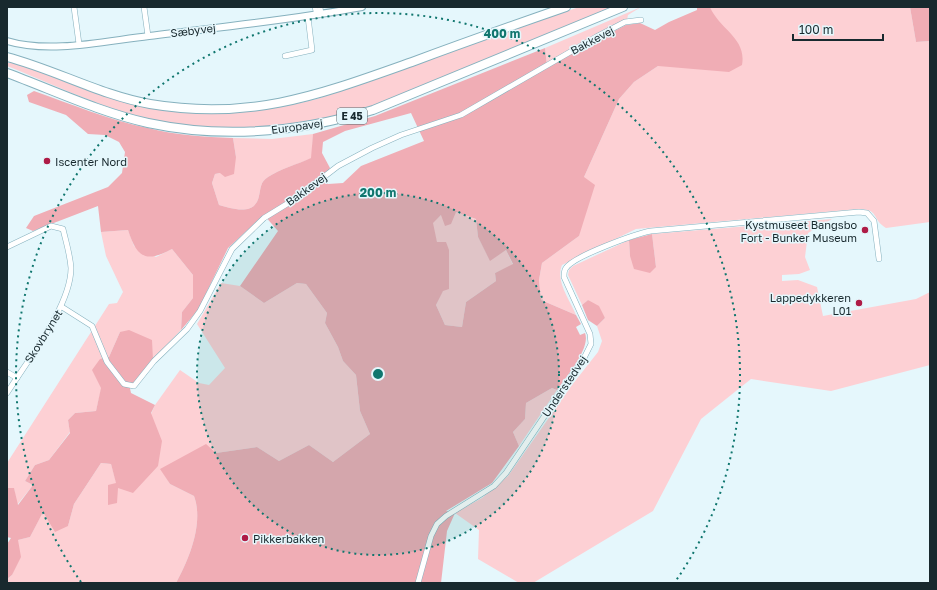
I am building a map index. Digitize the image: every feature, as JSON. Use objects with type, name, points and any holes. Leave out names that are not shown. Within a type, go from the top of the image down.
[{"type":"main road","points":[[7,57],[128,99],[177,107],[238,109],[266,106],[327,92],[566,7]]},
{"type":"main road","name":"Europavej","points":[[7,73],[102,109],[148,123],[206,131],[271,131],[338,120],[373,110],[623,7]]},
{"type":"street","points":[[74,7],[79,44]]},
{"type":"street","points":[[144,7],[148,36]]},
{"type":"street","points":[[315,7],[319,15]]},
{"type":"street","points":[[319,15],[320,7]]},
{"type":"street","name":"Sæbyvej","points":[[7,41],[40,47],[79,44],[308,17],[362,7]]},
{"type":"street","points":[[286,56],[312,50],[308,17]]},
{"type":"street","name":"Bakkevej","points":[[62,307],[92,326],[107,362],[124,384],[134,386],[154,361],[187,329],[200,310],[232,250],[264,218],[295,199],[338,166],[372,148],[401,135],[461,115],[596,37],[625,22],[642,20]]},
{"type":"street","name":"Understedvej","points":[[418,583],[431,536],[437,524],[446,516],[494,486],[506,473],[585,356],[591,344],[590,334],[564,276],[564,271],[570,264],[623,239],[651,231],[859,212],[867,213],[874,221],[879,260]]},
{"type":"street","name":"Skovbrynet","points":[[7,247],[51,226],[56,226],[63,229],[69,249],[71,269],[68,288],[62,307],[7,393]]},
{"type":"street","points":[[7,372],[17,378]]},
{"type":"shaded area","points":[[579,7],[613,7],[367,108],[314,121],[260,128],[205,127],[151,119],[114,109],[78,96],[7,66],[7,63],[17,63],[105,96],[159,109],[211,113],[238,112],[290,105],[317,99]]},
{"type":"shaded area","points":[[641,7],[628,15],[626,25],[547,66],[545,48]]},
{"type":"shaded area","points":[[697,7],[710,7],[714,15],[731,34],[740,48],[742,65],[729,72],[658,66],[634,82],[619,99],[584,177],[595,185],[579,236],[542,263],[539,280],[541,300],[576,315],[581,324],[576,327],[580,335],[585,333],[586,339],[584,346],[577,362],[557,390],[552,388],[526,403],[525,419],[513,432],[519,446],[492,483],[446,511],[455,513],[447,531],[441,583],[176,583],[186,563],[194,541],[197,507],[194,496],[170,484],[160,469],[206,444],[216,453],[257,447],[279,461],[309,445],[333,462],[370,434],[360,411],[356,375],[343,361],[338,347],[325,323],[327,313],[306,284],[297,283],[264,303],[240,286],[278,231],[264,215],[228,248],[198,310],[181,330],[182,312],[193,298],[193,275],[172,249],[149,257],[139,252],[135,247],[128,230],[101,232],[98,206],[33,231],[26,228],[34,216],[108,187],[122,173],[125,152],[119,142],[105,135],[88,134],[66,115],[29,102],[27,95],[34,91],[133,125],[190,135],[233,138],[236,157],[234,174],[225,177],[220,173],[215,174],[212,183],[219,205],[243,210],[248,209],[257,202],[261,185],[265,179],[273,174],[311,158],[313,134],[375,116],[545,48],[547,66],[626,25],[640,23],[655,30],[669,22],[697,10]],"holes":[[[411,113],[424,141],[361,166],[343,183],[328,184],[325,179],[330,168],[322,153],[323,142],[345,131]],[[456,212],[476,219],[478,237],[490,261],[506,250],[513,264],[495,273],[496,281],[466,302],[462,327],[445,325],[436,305],[443,291],[449,289],[449,250],[446,242],[437,242],[433,223],[441,215],[445,226],[451,224]]]},
{"type":"shaded area","points":[[710,7],[910,7],[916,42],[930,41],[930,222],[886,228],[881,225],[873,213],[865,209],[858,209],[636,229],[562,265],[560,277],[564,290],[576,315],[541,300],[539,280],[542,263],[579,236],[584,177],[619,99],[634,82],[658,66],[679,66],[711,11]]},
{"type":"shaded area","points":[[910,7],[930,7],[930,41],[916,42]]},
{"type":"shaded area","points":[[313,134],[312,158],[273,174],[265,179],[261,185],[257,202],[253,206],[243,210],[219,205],[212,183],[215,174],[220,173],[236,157],[233,138],[272,139]]},
{"type":"shaded area","points":[[456,212],[476,219],[478,237],[490,260],[506,250],[513,265],[495,273],[496,281],[466,302],[462,327],[445,325],[436,305],[443,290],[437,243],[432,223],[441,215]]},
{"type":"shaded area","points":[[832,219],[808,233],[805,257],[810,270],[799,274],[782,275],[782,281],[798,280],[817,287],[823,316],[916,299],[930,292],[930,365],[831,391],[751,379],[701,419],[653,511],[533,583],[519,583],[478,559],[479,530],[455,513],[482,498],[508,476],[572,385],[598,352],[602,341],[597,326],[605,318],[588,300],[582,305],[568,275],[569,270],[573,266],[629,240],[630,256],[656,267],[652,234]]},
{"type":"shaded area","points":[[128,230],[134,246],[156,257],[172,249],[193,275],[193,298],[182,312],[181,330],[153,360],[120,332],[109,357],[96,411],[75,413],[68,420],[70,432],[49,460],[35,465],[25,481],[33,485],[17,505],[14,489],[7,488],[7,463],[109,304],[117,303],[123,292],[106,256],[101,232]]},
{"type":"shaded area","points":[[652,234],[656,267],[650,273],[634,269],[630,256],[629,240]]},
{"type":"shaded area","points":[[221,283],[240,286],[264,303],[297,283],[306,284],[327,313],[325,323],[338,347],[343,361],[356,375],[360,411],[370,434],[333,462],[309,445],[279,461],[257,447],[216,453],[161,469],[170,484],[194,496],[197,507],[194,541],[186,563],[176,583],[7,583],[7,579],[12,575],[18,540],[30,537],[43,511],[68,526],[74,504],[101,463],[111,464],[118,488],[155,405],[180,370],[199,383],[209,385],[225,368],[197,324]]},
{"type":"shaded area","points":[[588,300],[599,306],[605,318],[597,326],[588,320],[582,305]]},
{"type":"shaded area","points":[[129,330],[152,340],[153,360],[133,383],[129,384],[131,393],[155,405],[151,413],[162,441],[158,466],[133,493],[118,488],[117,503],[108,505],[108,485],[116,483],[111,464],[101,463],[74,504],[68,526],[55,532],[43,512],[30,537],[18,540],[21,557],[12,575],[7,579],[7,544],[11,538],[7,537],[7,488],[14,488],[18,505],[33,485],[25,481],[35,465],[49,460],[70,433],[68,420],[75,413],[96,411],[101,388],[92,370],[100,359],[109,357],[120,332]]},
{"type":"shaded area","points":[[552,388],[557,390],[519,446],[513,432],[525,419],[526,403]]},
{"type":"place","name":"Iscenter Nord","points":[[47,161]]},
{"type":"place","name":"Kystmuseet Bangsbo Fort - Bunker Museum","points":[[865,230]]},
{"type":"place","name":"Lappedykkeren L01","points":[[859,303]]},
{"type":"place","name":"Pikkerbakken","points":[[245,538]]}]
